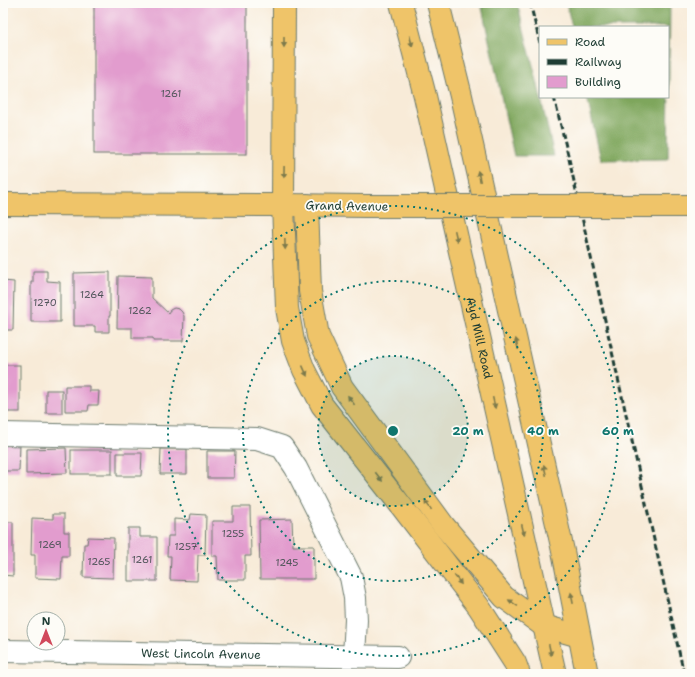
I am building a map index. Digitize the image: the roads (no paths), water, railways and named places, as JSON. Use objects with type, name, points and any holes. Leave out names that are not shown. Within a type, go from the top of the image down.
[{"type":"main road","points":[[284,3],[283,205],[287,308],[293,341],[304,370],[322,405],[479,607],[515,663],[519,674]]},
{"type":"main road","name":"Ayd Mill Road","points":[[401,3],[427,103],[555,674]]},
{"type":"main road","points":[[438,3],[461,96],[560,535],[587,674]]},
{"type":"main road","name":"Grand Avenue","points":[[3,204],[683,206]]},
{"type":"main road","points":[[307,205],[310,291],[318,336],[342,387],[444,526],[504,597],[544,626],[579,636]]},
{"type":"street","points":[[3,434],[257,439],[282,447],[296,468],[351,577],[355,598],[356,620],[354,656]]},
{"type":"street","name":"West Lincoln Avenue","points":[[3,651],[398,657]]},
{"type":"railway","points":[[530,3],[539,39]]},
{"type":"railway","points":[[554,98],[684,674]]}]
